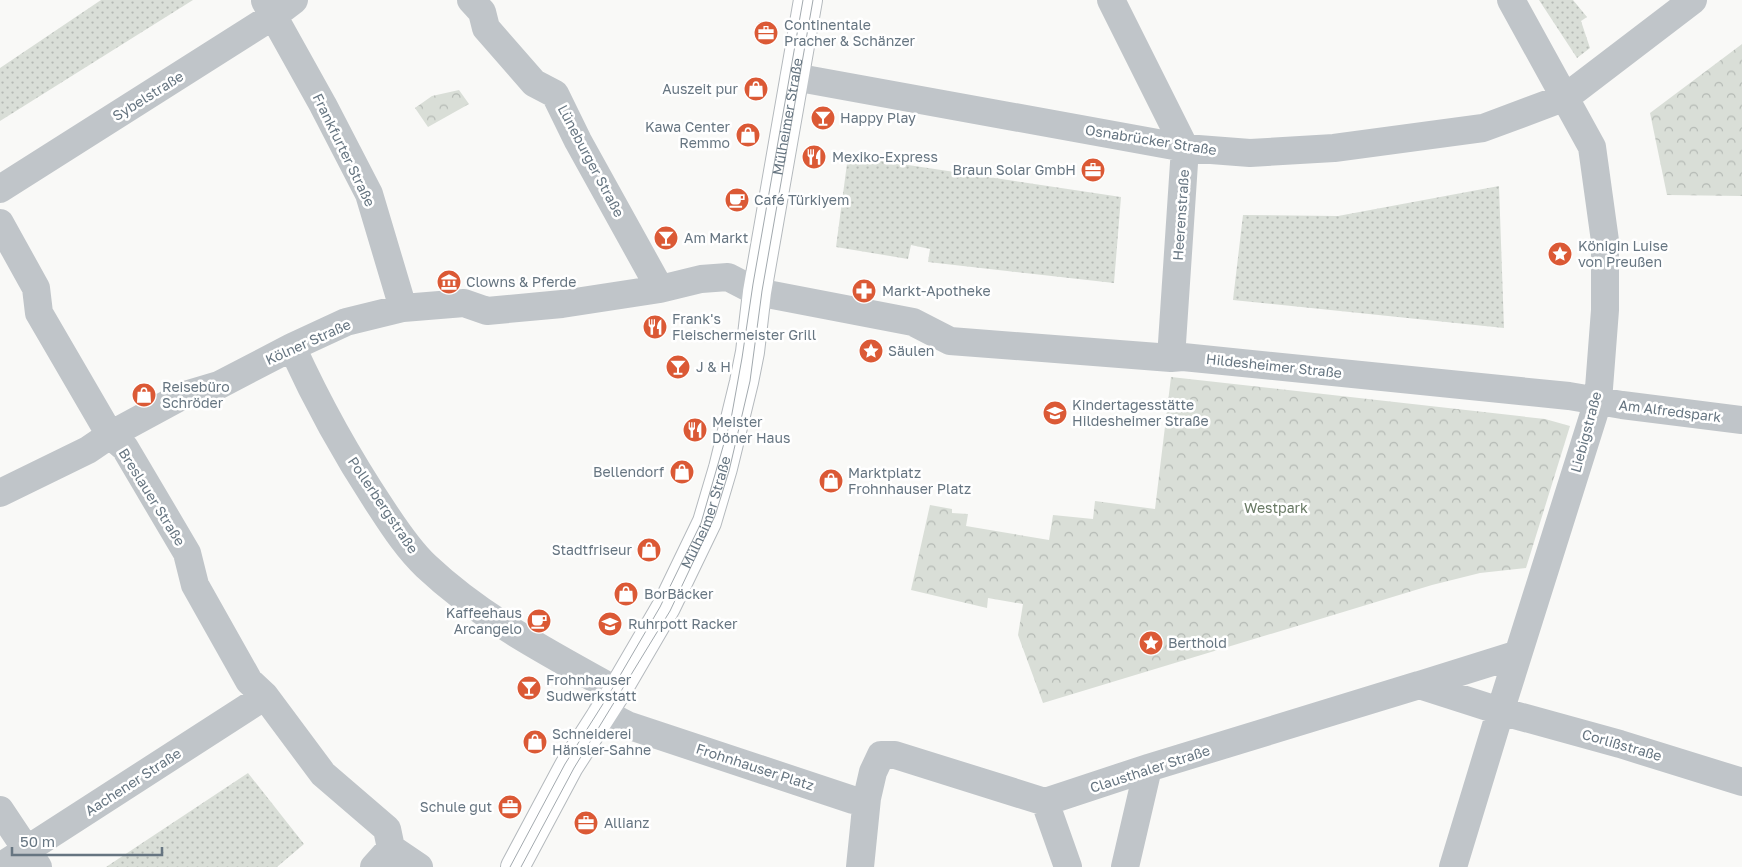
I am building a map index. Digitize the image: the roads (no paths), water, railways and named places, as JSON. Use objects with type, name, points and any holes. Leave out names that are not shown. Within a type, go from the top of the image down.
[{"type":"main road","name":"Mülheimer Straße","points":[[515,867],[570,766],[666,607],[707,522],[723,468],[750,352],[757,292],[808,0]]},
{"type":"street","name":"Lüneburger Straße","points":[[472,0],[482,12],[486,28],[534,83],[555,94],[578,141],[660,289]]},
{"type":"street","points":[[1112,0],[1185,148]]},
{"type":"street","name":"Liebigstraße","points":[[1453,867],[1598,401],[1605,310],[1605,241],[1592,147],[1566,96],[1511,0]]},
{"type":"street","name":"Osnabrücker Straße","points":[[794,77],[1185,148],[1250,153],[1334,148],[1484,128],[1566,96],[1693,0]]},
{"type":"street","name":"Sybelstraße","points":[[0,189],[277,5]]},
{"type":"street","name":"Frankfurter Straße","points":[[277,5],[323,105],[369,194],[403,308]]},
{"type":"street","name":"Heerenstraße","points":[[1171,358],[1185,148]]},
{"type":"street","name":"Breslauer Straße","points":[[0,223],[36,288],[39,313],[110,435],[125,448],[187,553],[195,585],[249,681],[265,696],[323,774],[387,829],[383,858],[420,867]]},
{"type":"street","name":"Kölner Straße","points":[[0,493],[88,450],[110,435],[182,396],[219,385],[292,347],[346,322],[403,308],[464,303],[487,311],[562,304],[660,289],[701,279],[728,277],[757,292]]},
{"type":"street","name":"Hildesheimer Straße","points":[[757,292],[913,322],[950,340],[1171,358],[1184,357],[1569,396],[1598,401]]},
{"type":"street","name":"Pollerbergstraße","points":[[292,347],[328,422],[397,531],[425,565],[459,595],[610,702]]},
{"type":"street","name":"Am Alfredspark","points":[[1598,401],[1742,420]]},
{"type":"street","name":"Clausthaler Straße","points":[[1045,802],[1148,768],[1518,654]]},
{"type":"street","points":[[1419,685],[1500,711]]},
{"type":"street","name":"Aachener Straße","points":[[0,867],[32,859],[265,696]]},
{"type":"street","name":"Frohnhauser Platz","points":[[610,702],[627,725],[852,800],[867,798]]},
{"type":"street","name":"Corlißstraße","points":[[1500,711],[1620,744],[1742,782]]},
{"type":"street","points":[[860,867],[867,798],[873,772],[881,755],[896,755],[1045,802],[1068,867]]},
{"type":"street","points":[[1125,867],[1148,768]]},
{"type":"street","points":[[0,810],[32,859]]},
{"type":"tram line","points":[[510,867],[565,764],[608,696],[660,607],[701,523],[731,419],[803,0]]},
{"type":"tram line","points":[[521,867],[574,768],[670,611],[715,516],[729,471],[750,381],[762,291],[813,0]]},
{"type":"place","name":"Continentale Pracher & Schänzer","points":[[766,33]]},
{"type":"place","name":"Auszeit pur","points":[[756,89]]},
{"type":"place","name":"Happy Play","points":[[823,118]]},
{"type":"place","name":"Kawa Center Remmo","points":[[748,135]]},
{"type":"place","name":"Mexiko-Express","points":[[814,157]]},
{"type":"place","name":"Braun Solar GmbH","points":[[1093,170]]},
{"type":"place","name":"Café Türkiyem","points":[[737,200]]},
{"type":"place","name":"Am Markt","points":[[666,238]]},
{"type":"place","name":"Königin Luise von Preußen","points":[[1560,254]]},
{"type":"place","name":"Clowns & Pferde","points":[[449,282]]},
{"type":"place","name":"Markt-Apotheke","points":[[864,291]]},
{"type":"place","name":"Frank's Fleischermeister Grill","points":[[655,327]]},
{"type":"place","name":"Säulen","points":[[871,351]]},
{"type":"place","name":"J & H","points":[[678,367]]},
{"type":"place","name":"Reisebüro Schröder","points":[[144,395]]},
{"type":"place","name":"Kindertagesstätte Hildesheimer Straße","points":[[1055,413]]},
{"type":"place","name":"Meister Döner Haus","points":[[695,430]]},
{"type":"place","name":"Bellendorf","points":[[682,472]]},
{"type":"place","name":"Marktplatz Frohnhauser Platz","points":[[831,481]]},
{"type":"place","name":"Stadtfriseur","points":[[649,550]]},
{"type":"place","name":"BorBäcker","points":[[626,594]]},
{"type":"place","name":"Kaffeehaus Arcangelo","points":[[539,621]]},
{"type":"place","name":"Ruhrpott Racker","points":[[610,624]]},
{"type":"place","name":"Berthold","points":[[1151,643]]},
{"type":"place","name":"Frohnhauser Sudwerkstatt","points":[[529,688]]},
{"type":"place","name":"Schneiderei Hänsler-Sahne","points":[[535,742]]},
{"type":"place","name":"Schule gut","points":[[510,807]]},
{"type":"place","name":"Allianz","points":[[586,823]]},
{"type":"park label","name":"Westpark","points":[[1276,508]]}]
